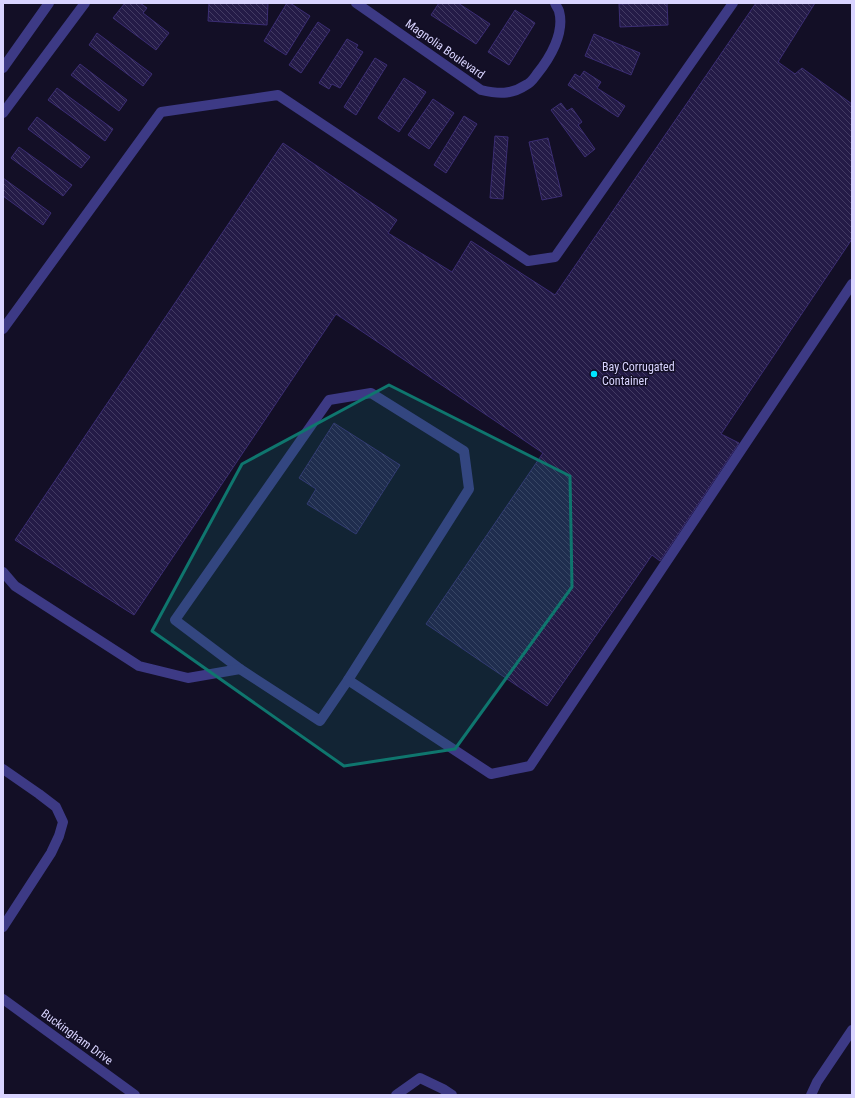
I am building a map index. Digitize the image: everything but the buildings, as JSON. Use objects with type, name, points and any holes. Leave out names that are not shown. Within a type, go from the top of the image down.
[{"type":"street","points":[[3,68],[49,3]]},
{"type":"street","points":[[3,113],[85,3]]},
{"type":"street","name":"Magnolia Boulevard","points":[[356,3],[482,90],[494,93],[506,93],[518,90],[528,85],[554,49],[559,35],[560,23],[559,10],[554,3]]},
{"type":"street","points":[[3,329],[161,112],[278,95],[528,261],[555,257],[733,3]]},
{"type":"street","points":[[348,680],[491,774],[530,766],[852,284]]},
{"type":"street","points":[[371,393],[464,451],[469,489],[348,680],[320,721],[240,669],[175,620],[328,400],[371,393]]},
{"type":"street","points":[[3,572],[15,586],[139,666],[188,678],[240,669]]},
{"type":"street","points":[[3,769],[56,807],[63,822],[59,836],[51,853],[3,927]]},
{"type":"street","name":"Buckingham Drive","points":[[3,1000],[135,1095]]},
{"type":"street","points":[[811,1095],[817,1082],[852,1030]]},
{"type":"street","points":[[396,1095],[420,1078],[452,1095]]},
{"type":"highlighted area","points":[[389,385],[570,476],[572,587],[455,749],[344,766],[152,631],[242,464]]},
{"type":"place","name":"Bay Corrugated Container","points":[[594,374]]}]
